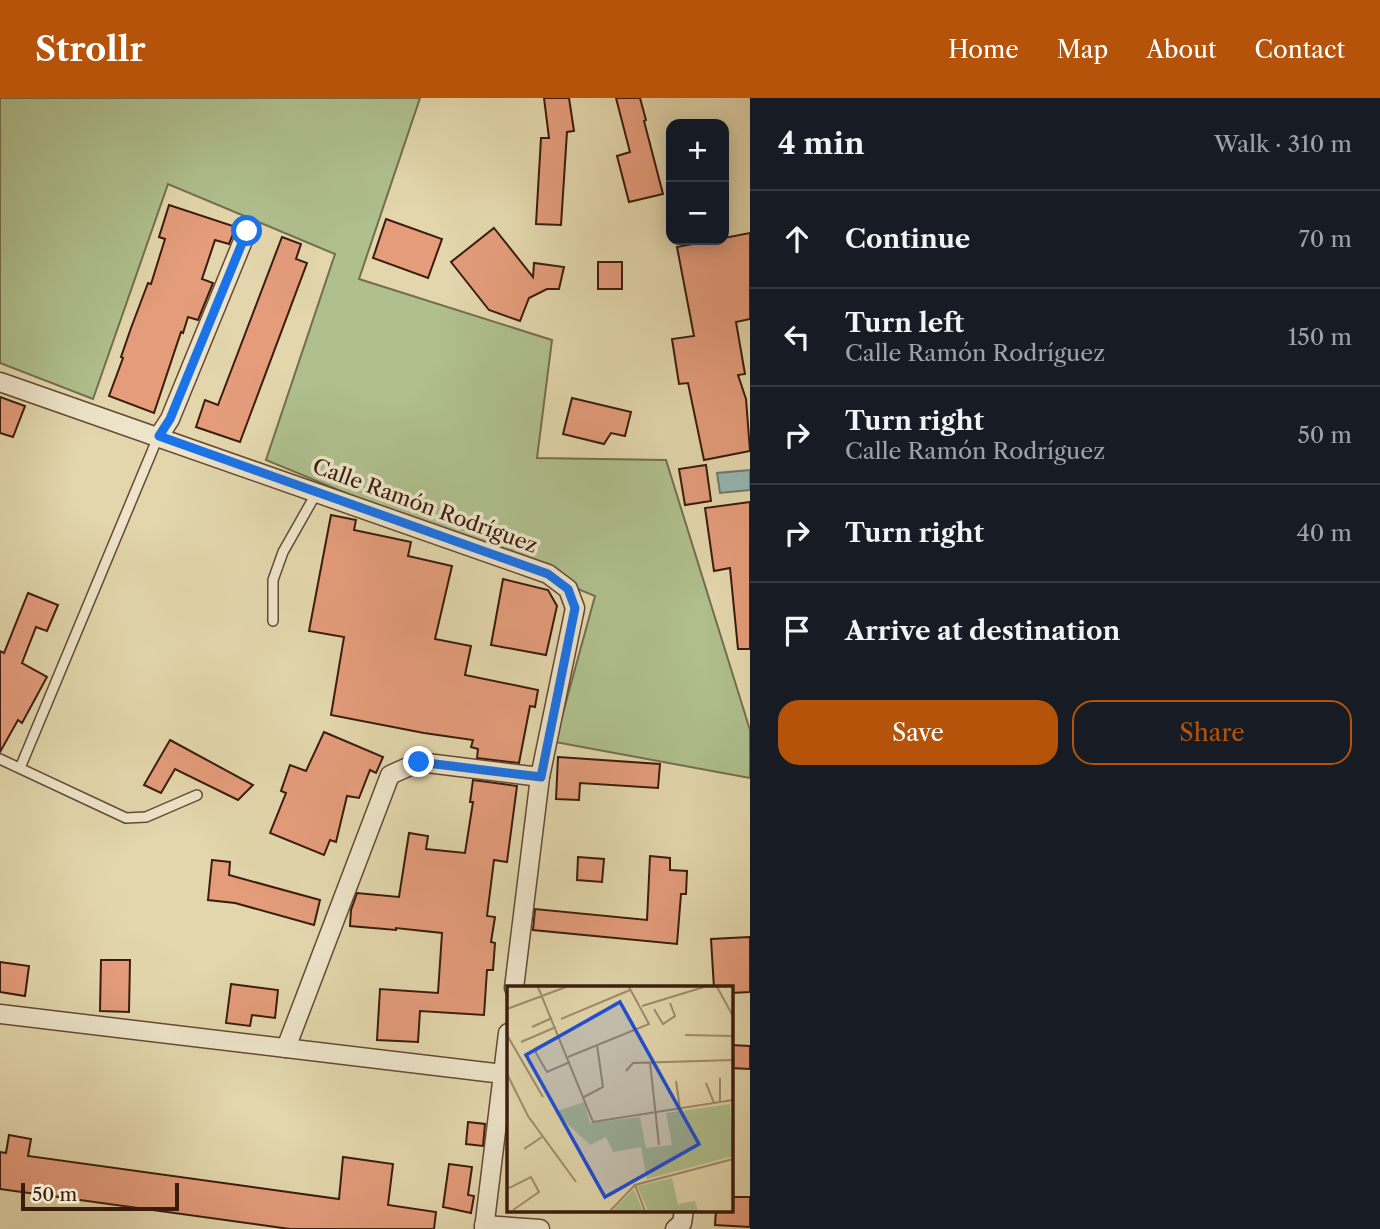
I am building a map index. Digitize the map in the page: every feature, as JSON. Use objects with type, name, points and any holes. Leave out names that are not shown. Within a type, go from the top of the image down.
[{"type":"street","points":[[159,436],[170,419],[247,231]]},
{"type":"street","name":"Calle Ramón Rodríguez","points":[[0,382],[548,574],[568,589],[575,608],[541,777],[514,986]]},
{"type":"street","points":[[286,1048],[390,775],[419,762],[541,777]]},
{"type":"street","points":[[0,1014],[503,1074]]},
{"type":"street","points":[[507,1046],[484,1227],[541,1229]]},
{"type":"street","points":[[675,1229],[681,1223],[684,1212]]},
{"type":"lane","points":[[20,768],[159,436]]},
{"type":"lane","points":[[274,621],[273,580],[284,552],[317,492]]},
{"type":"lane","points":[[0,758],[126,818],[146,817],[197,795]]},
{"type":"green space","points":[[0,98],[420,98],[359,279],[552,340],[537,458],[666,460],[750,730],[750,778],[555,742],[595,596],[266,460],[335,254],[168,184],[93,399],[0,363]]},
{"type":"water","points":[[750,470],[750,490],[720,493],[717,473]]},
{"type":"building","points":[[544,98],[569,98],[574,131],[567,132],[561,225],[536,224],[541,138],[549,138]]},
{"type":"building","points":[[616,98],[640,98],[663,194],[629,202],[617,156],[630,152]]},
{"type":"building","points":[[169,205],[236,227],[229,244],[215,240],[202,279],[213,283],[198,320],[188,317],[183,333],[181,332],[154,413],[109,396],[131,328],[148,283],[151,284],[165,239],[159,237]]},
{"type":"building","points":[[386,219],[442,239],[428,278],[373,258]]},
{"type":"building","points":[[494,228],[533,277],[534,263],[564,267],[559,289],[547,289],[529,298],[520,321],[489,310],[451,262]]},
{"type":"building","points":[[750,233],[750,319],[736,322],[745,374],[738,375],[746,399],[750,451],[704,460],[688,383],[679,384],[672,339],[694,336],[677,247],[729,245],[729,237]]},
{"type":"building","points":[[282,237],[301,244],[296,259],[307,263],[240,442],[196,427],[205,400],[218,405]]},
{"type":"building","points":[[598,262],[622,262],[622,289],[598,289]]},
{"type":"building","points":[[0,397],[25,406],[13,437],[0,433]]},
{"type":"building","points":[[572,398],[631,412],[625,436],[611,433],[604,444],[563,434]]},
{"type":"building","points":[[706,465],[711,501],[685,505],[679,469]]},
{"type":"building","points":[[750,502],[750,649],[738,649],[730,568],[714,571],[705,508]]},
{"type":"building","points":[[331,515],[356,520],[354,530],[411,542],[408,556],[452,566],[435,639],[471,646],[465,675],[538,690],[535,707],[530,706],[519,763],[477,758],[478,749],[471,747],[473,740],[331,715],[344,637],[309,631]]},
{"type":"building","points":[[503,579],[548,590],[557,606],[546,655],[491,645]]},
{"type":"building","points":[[28,593],[58,605],[47,631],[36,627],[22,663],[47,677],[22,723],[18,720],[0,752],[0,651],[4,653]]},
{"type":"building","points":[[324,732],[383,757],[376,773],[370,770],[359,798],[347,796],[336,842],[330,840],[324,855],[270,833],[286,793],[281,791],[290,765],[306,771]]},
{"type":"building","points":[[170,740],[253,785],[238,800],[175,769],[161,793],[144,785]]},
{"type":"building","points":[[558,757],[660,764],[658,788],[580,783],[579,800],[556,799]]},
{"type":"building","points":[[473,780],[517,786],[507,862],[494,860],[487,916],[495,917],[491,942],[495,943],[493,970],[487,970],[484,1015],[420,1011],[418,1042],[377,1040],[380,989],[438,993],[442,933],[350,926],[351,910],[357,893],[399,897],[409,833],[428,836],[426,849],[465,853],[473,802],[470,802]]},
{"type":"building","points":[[650,856],[670,858],[670,870],[687,871],[686,894],[681,894],[677,944],[533,930],[535,909],[647,920]]},
{"type":"building","points":[[578,857],[604,859],[602,882],[577,880]]},
{"type":"building","points":[[212,860],[230,862],[229,875],[320,900],[314,925],[235,903],[208,900]]},
{"type":"building","points":[[750,937],[750,992],[732,993],[732,986],[714,986],[711,939]]},
{"type":"building","points":[[101,960],[130,960],[129,1012],[100,1011]]},
{"type":"building","points":[[0,962],[29,966],[25,996],[0,992]]},
{"type":"building","points":[[231,984],[278,990],[275,1018],[252,1015],[250,1026],[226,1023]]},
{"type":"building","points":[[732,1045],[750,1046],[750,1069],[732,1068]]},
{"type":"building","points":[[468,1122],[485,1124],[483,1146],[466,1144]]},
{"type":"building","points":[[9,1135],[31,1139],[28,1156],[339,1199],[343,1157],[393,1164],[388,1205],[436,1212],[434,1229],[290,1229],[0,1189],[0,1152],[6,1153]]},
{"type":"building","points":[[449,1164],[472,1167],[468,1195],[474,1196],[471,1213],[443,1207]]},
{"type":"building","points":[[732,1197],[750,1197],[750,1227],[715,1225],[716,1212],[732,1212]]},
{"type":"route","points":[[247,231],[170,419],[159,436],[548,574],[568,589],[575,608],[541,777],[419,762]]}]
